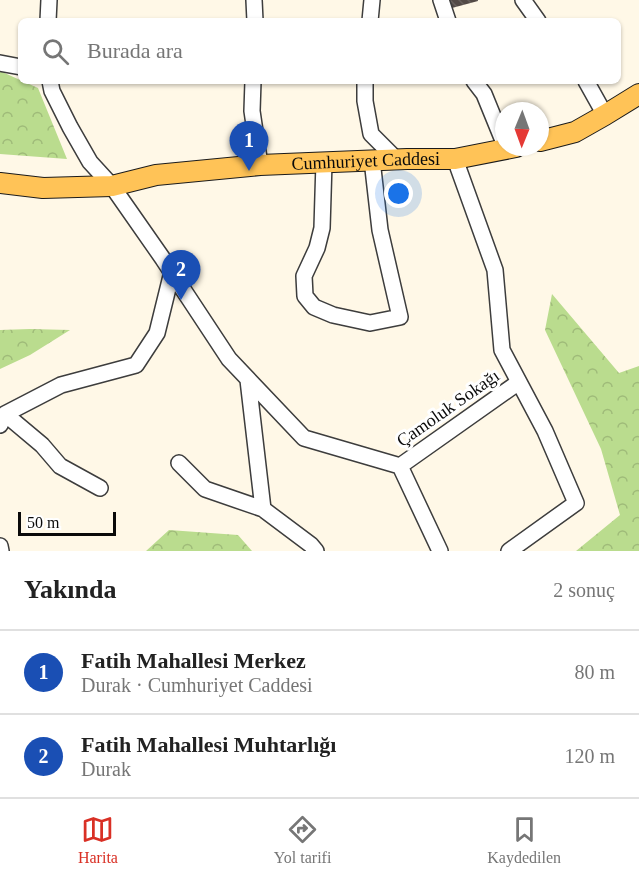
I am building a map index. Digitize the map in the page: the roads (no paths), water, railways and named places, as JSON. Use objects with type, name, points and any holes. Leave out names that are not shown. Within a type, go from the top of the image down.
[{"type":"main road","points":[[549,139],[575,132],[639,94]]},
{"type":"main road","name":"Cumhuriyet Caddesi","points":[[0,183],[43,188],[112,186],[156,176],[260,165],[455,159],[495,150]]},
{"type":"street","points":[[48,18],[49,0]]},
{"type":"street","points":[[254,0],[255,18]]},
{"type":"street","points":[[370,18],[372,0]]},
{"type":"street","points":[[441,0],[447,18]]},
{"type":"street","points":[[523,0],[536,18]]},
{"type":"street","points":[[0,63],[18,66]]},
{"type":"street","points":[[51,84],[52,91],[90,162],[112,186],[229,359],[304,438],[400,466],[440,551]]},
{"type":"street","points":[[254,84],[252,111],[260,165]]},
{"type":"street","points":[[365,84],[370,134],[397,160]]},
{"type":"street","points":[[476,84],[484,94],[495,118]]},
{"type":"street","points":[[588,84],[605,115]]},
{"type":"street","points":[[455,159],[495,270],[502,350],[545,431],[576,503],[509,551]]},
{"type":"street","points":[[324,162],[322,228],[304,276],[305,296],[314,307],[333,315],[370,323],[400,317],[381,230],[372,160]]},
{"type":"street","points":[[99,488],[60,466],[42,445],[2,420],[61,385],[135,365],[157,333],[171,272]]},
{"type":"street","points":[[248,380],[263,508]]},
{"type":"street","name":"Çamoluk Sokağı","points":[[400,466],[519,382]]},
{"type":"street","points":[[179,463],[205,489],[263,508],[316,551]]},
{"type":"street","points":[[0,546],[1,551]]},
{"type":"place","name":"Fatih Mahallesi Merkez","points":[[249,171]]},
{"type":"place","name":"Fatih Mahallesi Muhtarlığı","points":[[181,300]]}]
